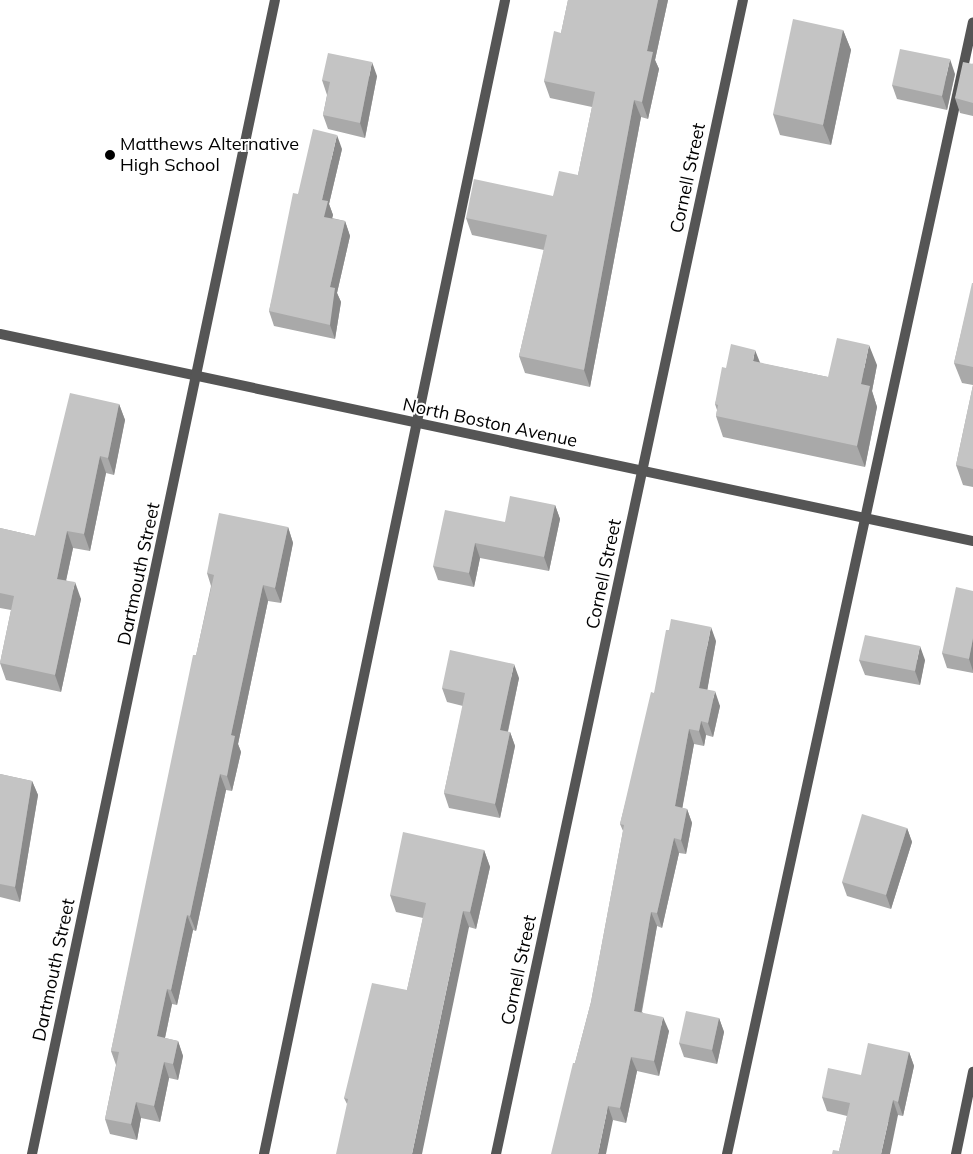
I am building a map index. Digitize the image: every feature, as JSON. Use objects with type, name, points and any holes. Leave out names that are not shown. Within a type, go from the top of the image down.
[{"type":"street","name":"Dartmouth Street","points":[[32,1154],[275,0]]},
{"type":"street","points":[[264,1154],[418,424],[505,0]]},
{"type":"street","name":"Cornell Street","points":[[496,1154],[742,0]]},
{"type":"street","points":[[727,1154],[973,22]]},
{"type":"street","name":"North Boston Avenue","points":[[0,334],[973,542]]},
{"type":"street","points":[[956,1154],[973,1072]]},
{"type":"building","points":[[568,0],[658,0],[647,51],[653,52],[642,102],[634,100],[584,370],[519,356],[547,235],[466,218],[474,179],[553,196],[559,171],[578,175],[595,92],[544,81],[554,31],[561,33]]},
{"type":"building","points":[[793,19],[843,30],[823,125],[773,114]]},
{"type":"building","points":[[900,49],[950,59],[942,96],[892,85]]},
{"type":"building","points":[[328,53],[372,62],[360,123],[323,115],[330,82],[322,80]]},
{"type":"building","points":[[963,62],[973,64],[973,103],[955,98]]},
{"type":"building","points":[[313,129],[337,135],[322,200],[328,201],[324,217],[345,221],[330,287],[335,288],[330,325],[269,311],[293,193],[298,194]]},
{"type":"building","points":[[973,283],[973,367],[954,363]]},
{"type":"building","points":[[837,338],[869,345],[861,384],[870,386],[857,446],[716,416],[718,405],[715,404],[722,367],[726,368],[731,344],[755,350],[753,361],[828,377]]},
{"type":"building","points":[[973,385],[973,469],[956,465]]},
{"type":"building","points":[[70,393],[119,404],[108,458],[100,456],[84,534],[67,531],[57,579],[75,582],[55,675],[0,663],[14,596],[0,593],[0,528],[35,536]]},
{"type":"building","points":[[510,496],[555,505],[544,557],[475,543],[469,573],[433,566],[445,510],[505,522]]},
{"type":"building","points":[[219,513],[288,527],[275,588],[263,585],[231,735],[235,736],[227,776],[220,774],[190,916],[187,915],[171,990],[167,989],[157,1036],[178,1041],[173,1064],[164,1062],[154,1106],[136,1102],[131,1124],[105,1119],[119,1052],[111,1051],[193,655],[196,655],[214,575],[207,573]]},
{"type":"building","points":[[956,587],[973,591],[973,638],[969,659],[942,653]]},
{"type":"building","points":[[671,619],[711,627],[699,688],[715,691],[708,723],[701,721],[699,731],[689,729],[675,806],[687,809],[681,840],[674,838],[657,913],[651,912],[634,1011],[663,1017],[654,1061],[631,1057],[620,1108],[608,1106],[598,1154],[551,1154],[573,1063],[575,1063],[591,1002],[624,825],[620,824],[651,692],[654,693],[666,630],[669,630]]},
{"type":"building","points":[[865,635],[920,646],[915,671],[859,660]]},
{"type":"building","points":[[450,650],[514,664],[500,730],[510,732],[495,804],[444,793],[465,693],[442,688]]},
{"type":"building","points":[[0,774],[32,781],[15,887],[0,884]]},
{"type":"building","points":[[862,814],[907,828],[886,895],[842,882]]},
{"type":"building","points":[[403,832],[484,850],[470,912],[463,911],[412,1154],[336,1154],[348,1099],[344,1098],[372,983],[407,990],[426,903],[390,895]]},
{"type":"building","points":[[686,1011],[719,1018],[712,1050],[679,1043]]},
{"type":"building","points":[[868,1043],[909,1052],[898,1102],[893,1100],[881,1154],[832,1154],[833,1150],[839,1151],[850,1103],[822,1097],[828,1068],[861,1075]]},
{"type":"place","name":"Matthews Alternative High School","points":[[110,155]]}]
